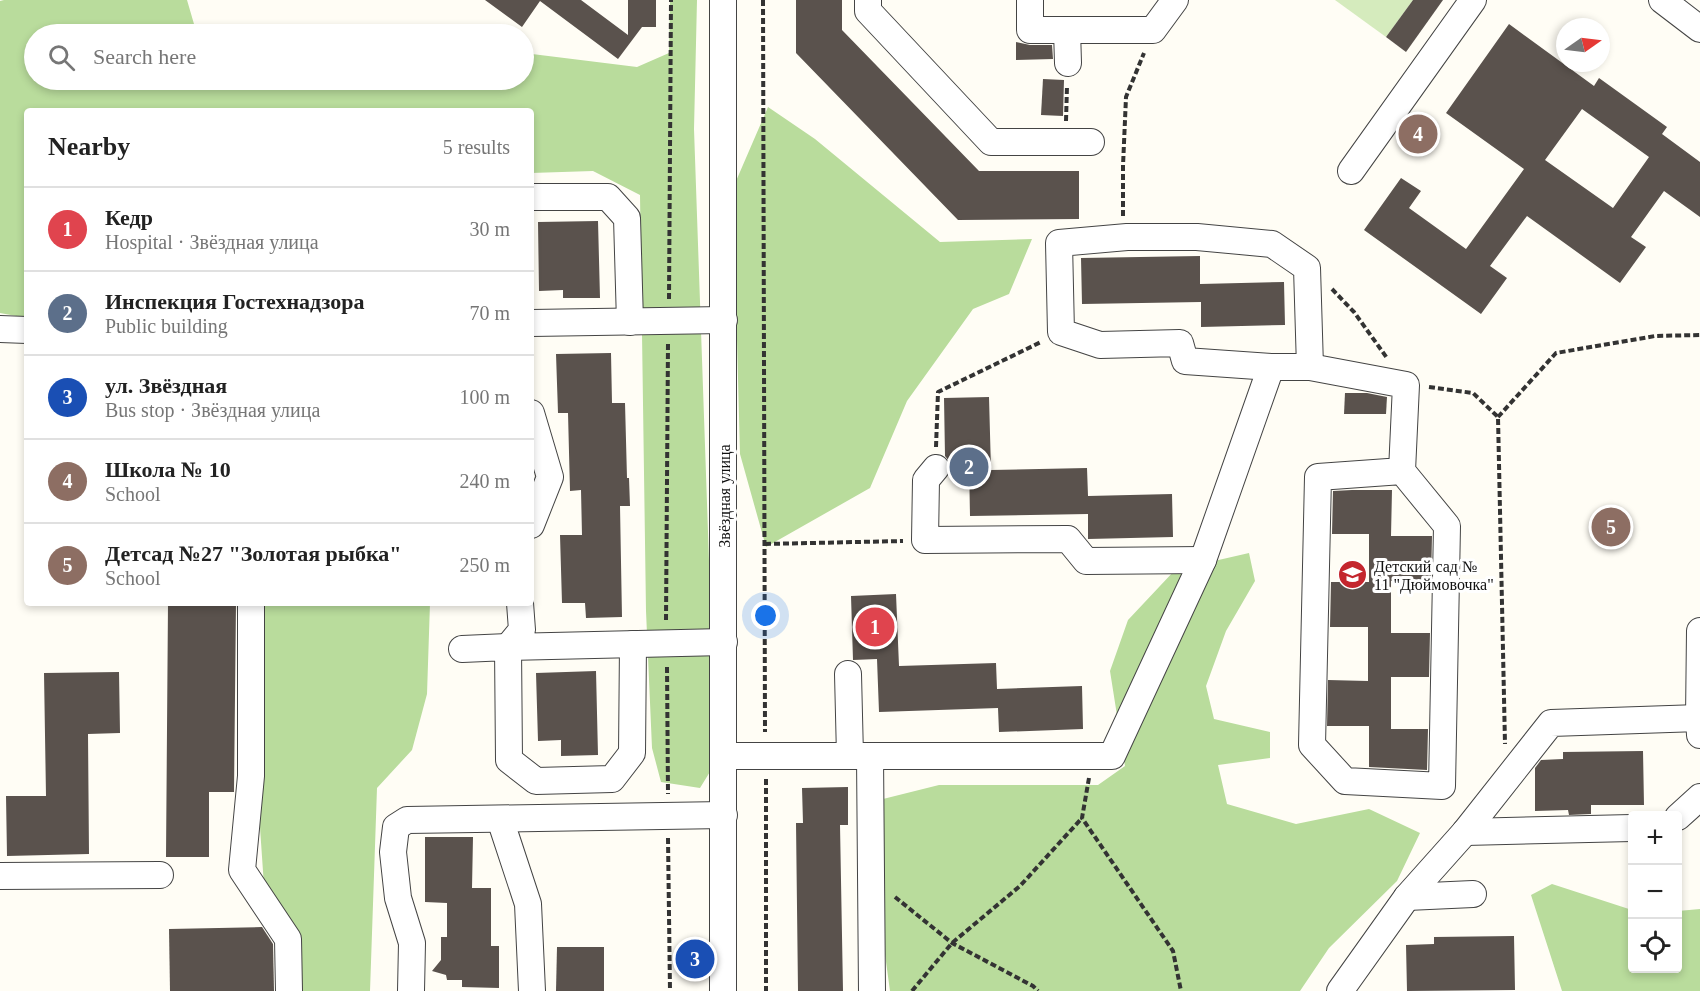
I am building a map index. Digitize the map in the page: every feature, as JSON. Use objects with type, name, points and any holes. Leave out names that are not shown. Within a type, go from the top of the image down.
[{"type":"street","name":"Звёздная улица","points":[[723,0],[723,991]]},
{"type":"street","points":[[868,0],[868,11],[991,142],[1078,142]]},
{"type":"street","points":[[1030,0],[1030,30],[1154,30],[1175,0]]},
{"type":"street","points":[[1351,171],[1473,0]]},
{"type":"street","points":[[1662,0],[1700,29]]},
{"type":"street","points":[[1067,30],[1068,63]]},
{"type":"street","points":[[534,197],[608,197],[627,218],[630,321]]},
{"type":"street","points":[[1310,367],[1307,268],[1272,244],[1197,237],[1127,237],[1059,243],[1061,332],[1100,345],[1180,343],[1185,361],[1271,367],[1310,367],[1406,385],[1402,471],[1447,526],[1442,786],[1345,781],[1312,744],[1318,477],[1402,471]]},
{"type":"street","points":[[534,323],[724,320]]},
{"type":"street","points":[[0,329],[24,330]]},
{"type":"street","points":[[724,756],[1112,756],[1203,560],[1271,367]]},
{"type":"street","points":[[534,423],[550,477],[534,517]]},
{"type":"street","points":[[936,468],[926,480],[925,540],[1068,539],[1086,561],[1203,560]]},
{"type":"street","points":[[251,606],[251,776],[242,870],[288,939],[289,991]]},
{"type":"street","points":[[520,606],[522,630],[508,647],[509,760],[536,781],[612,779],[632,753],[633,644]]},
{"type":"street","points":[[1340,991],[1407,897],[1465,832],[1551,723],[1700,727],[1700,631]]},
{"type":"street","points":[[462,649],[724,642]]},
{"type":"street","points":[[848,674],[860,756],[871,878],[872,991]]},
{"type":"street","points":[[1682,813],[1700,797]]},
{"type":"street","points":[[411,991],[412,943],[398,898],[393,852],[396,828],[407,820],[723,815]]},
{"type":"street","points":[[500,819],[528,904],[532,991]]},
{"type":"street","points":[[1465,832],[1628,828]]},
{"type":"street","points":[[0,876],[160,875]]},
{"type":"street","points":[[1407,897],[1473,894]]},
{"type":"path","points":[[670,991],[666,643],[671,0]]},
{"type":"path","points":[[763,0],[766,991]]},
{"type":"path","points":[[1127,237],[1123,205],[1126,97],[1154,30]]},
{"type":"path","points":[[1068,63],[1078,142]]},
{"type":"path","points":[[1307,268],[1323,279],[1354,312],[1406,385],[1473,393],[1498,417]]},
{"type":"path","points":[[936,468],[938,392],[1061,332]]},
{"type":"path","points":[[1506,780],[1498,417],[1556,353],[1655,336],[1700,335]]},
{"type":"path","points":[[765,544],[925,540]]},
{"type":"path","points":[[912,991],[952,943],[1020,886],[1082,818],[1092,756]]},
{"type":"path","points":[[1082,818],[1173,951],[1181,991]]},
{"type":"path","points":[[871,878],[952,943],[1033,986],[1038,991]]},
{"type":"green space","points":[[187,0],[194,24],[24,24],[24,90],[534,90],[534,54],[637,67],[669,53],[670,0],[697,0],[694,129],[716,762],[700,788],[661,782],[652,748],[646,611],[640,195],[593,171],[534,173],[534,108],[24,108],[24,317],[0,313],[0,1]]},
{"type":"green space","points":[[1335,0],[1413,0],[1386,37]]},
{"type":"green space","points":[[768,107],[815,139],[940,242],[1032,239],[1009,294],[973,309],[907,401],[870,488],[766,547],[740,454],[733,188]]},
{"type":"green space","points":[[1249,553],[1255,581],[1226,631],[1206,686],[1214,719],[1270,732],[1270,758],[1218,765],[1227,804],[1296,824],[1369,809],[1420,833],[1397,881],[1329,948],[1300,991],[890,991],[874,874],[883,799],[939,785],[1098,785],[1125,766],[1110,671],[1128,620],[1175,570]]},
{"type":"green space","points":[[261,606],[430,606],[427,694],[412,750],[377,788],[370,991],[300,991],[264,886],[256,769]]},
{"type":"green space","points":[[1552,884],[1628,909],[1628,973],[1682,973],[1682,911],[1700,909],[1700,991],[1562,991],[1531,895]]},
{"type":"building","points":[[485,0],[581,0],[628,35],[628,0],[656,0],[656,27],[642,27],[618,59],[540,1],[524,24],[518,24]]},
{"type":"building","points":[[796,0],[842,0],[842,30],[979,171],[1079,171],[1079,219],[958,220],[796,53]]},
{"type":"building","points":[[1413,0],[1443,0],[1406,52],[1386,37]]},
{"type":"building","points":[[1509,24],[1556,58],[1556,72],[1575,72],[1594,86],[1599,78],[1667,127],[1662,134],[1700,162],[1700,217],[1664,191],[1631,237],[1646,247],[1620,283],[1527,216],[1490,266],[1507,278],[1481,314],[1364,230],[1401,178],[1421,191],[1409,208],[1466,249],[1524,169],[1446,113]],"holes":[[[1582,109],[1649,157],[1613,208],[1545,160]]]},
{"type":"building","points":[[1016,42],[1030,45],[1052,45],[1053,59],[1016,60]]},
{"type":"building","points":[[1043,79],[1064,80],[1063,116],[1041,115]]},
{"type":"building","points":[[598,221],[600,298],[563,298],[563,290],[539,291],[538,222]]},
{"type":"building","points":[[1200,256],[1200,284],[1284,282],[1285,325],[1201,327],[1201,302],[1082,304],[1081,258]]},
{"type":"building","points":[[611,353],[612,403],[625,403],[627,478],[629,478],[630,506],[620,506],[622,617],[586,618],[585,603],[562,603],[560,535],[582,535],[581,490],[570,491],[568,413],[558,413],[556,354]]},
{"type":"building","points":[[1345,393],[1367,393],[1387,397],[1386,414],[1344,414]]},
{"type":"building","points":[[989,397],[991,470],[1087,468],[1088,496],[1172,494],[1173,537],[1088,539],[1088,514],[970,516],[969,462],[950,462],[945,456],[944,398]]},
{"type":"building","points":[[1392,490],[1391,536],[1432,536],[1431,581],[1391,581],[1391,633],[1430,633],[1429,677],[1391,677],[1391,729],[1428,729],[1427,770],[1369,767],[1369,726],[1327,726],[1328,680],[1368,681],[1368,627],[1330,627],[1331,582],[1369,582],[1369,534],[1332,534],[1333,491]]},
{"type":"building","points":[[896,594],[899,666],[996,663],[997,689],[1082,686],[1083,729],[999,732],[998,708],[879,712],[877,659],[853,660],[851,596]]},
{"type":"building","points":[[168,606],[236,606],[234,792],[209,792],[209,857],[166,857]]},
{"type":"building","points":[[596,671],[598,755],[561,756],[561,740],[538,741],[536,673]]},
{"type":"building","points":[[119,672],[120,733],[88,734],[89,854],[7,856],[6,796],[46,796],[44,673]]},
{"type":"building","points":[[1643,751],[1644,805],[1591,805],[1591,814],[1569,815],[1568,810],[1535,811],[1535,768],[1541,760],[1563,759],[1563,752]]},
{"type":"building","points":[[848,787],[848,825],[840,825],[843,991],[798,991],[796,823],[803,823],[802,788]]},
{"type":"building","points":[[425,837],[473,837],[472,888],[491,888],[491,946],[499,946],[499,988],[462,987],[462,980],[447,980],[446,975],[432,971],[441,960],[441,937],[447,937],[447,903],[425,902]]},
{"type":"building","points":[[262,927],[273,944],[274,991],[170,991],[169,929]]},
{"type":"building","points":[[1514,936],[1515,990],[1407,991],[1406,945],[1434,944],[1434,937]]},
{"type":"building","points":[[557,947],[604,947],[604,991],[556,991]]},
{"type":"place","name":"Школа № 10","points":[[1418,134]]},
{"type":"place","name":"Инспекция Гостехнадзора","points":[[969,467]]},
{"type":"place","name":"Детсад №27 \"Золотая рыбка\"","points":[[1611,527]]},
{"type":"place","name":"Детский сад № 11 \"Дюймовочка\"","points":[[1353,575]]},
{"type":"place","name":"Кедр","points":[[875,627]]},
{"type":"place","name":"ул. Звёздная","points":[[695,959]]}]
